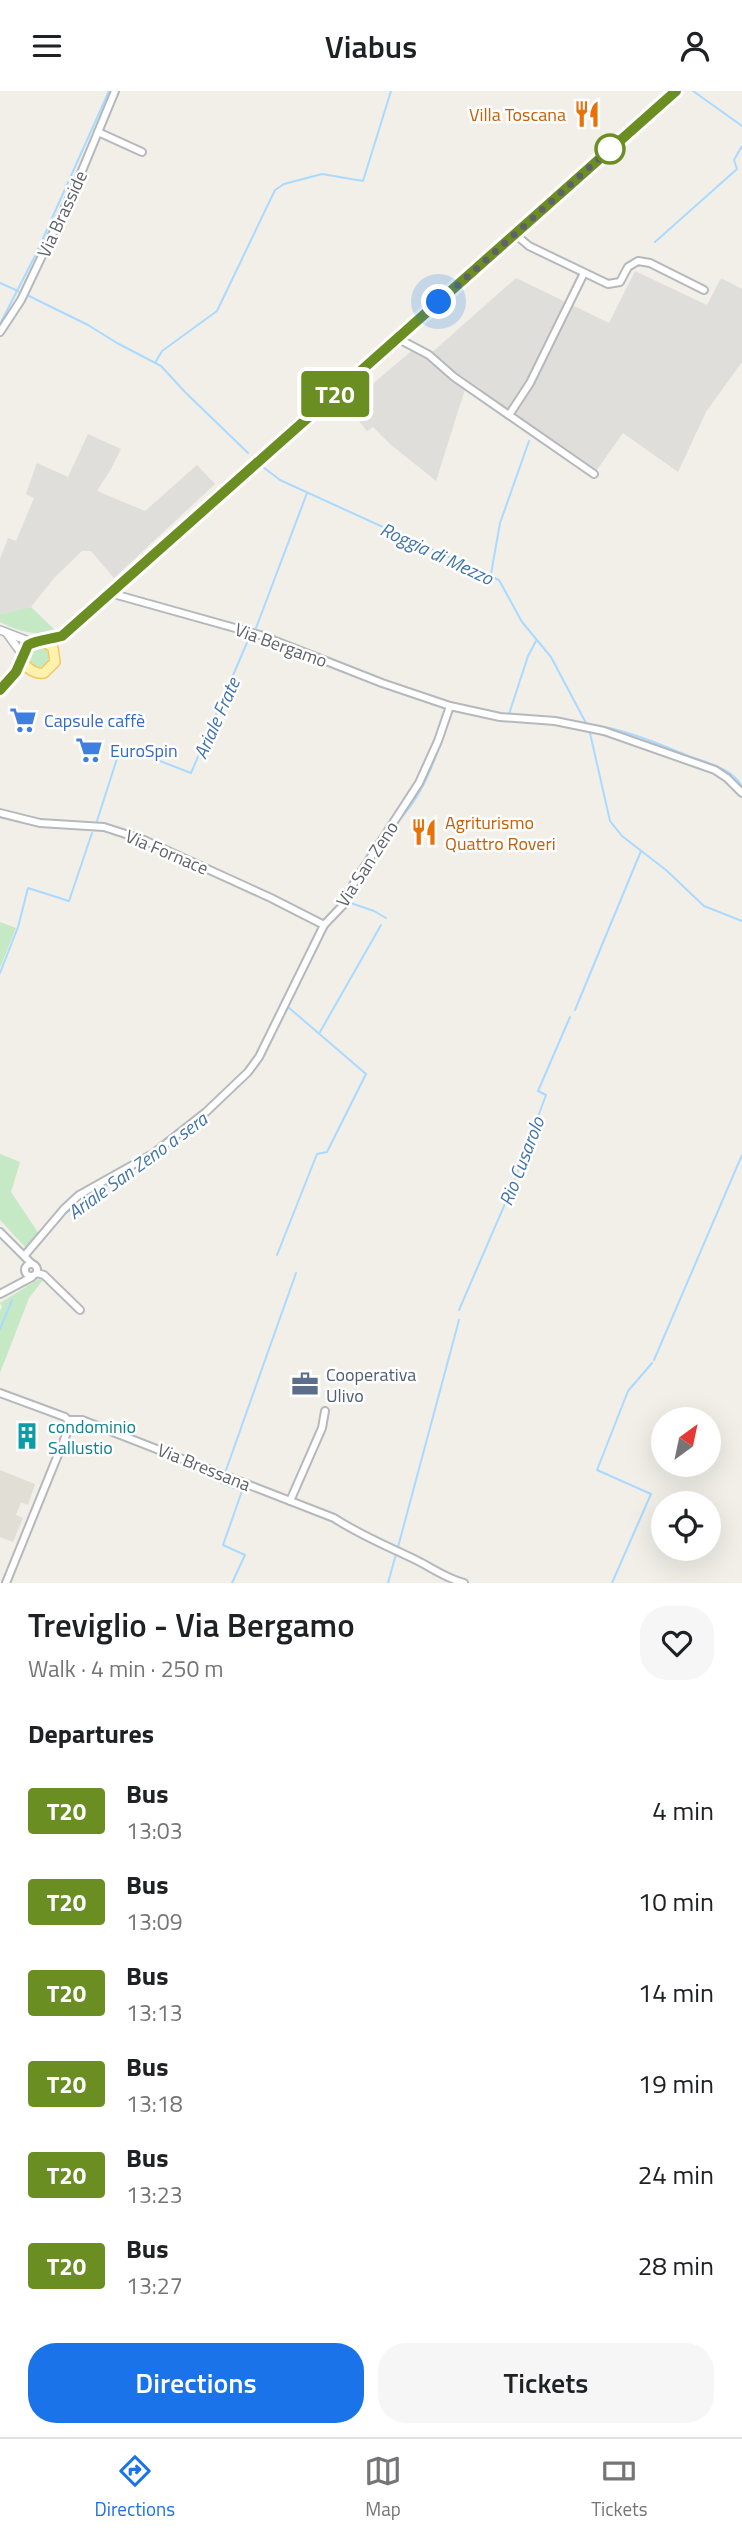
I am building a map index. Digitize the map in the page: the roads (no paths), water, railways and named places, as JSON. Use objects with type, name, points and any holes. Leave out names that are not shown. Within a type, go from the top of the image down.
[{"type":"main road","points":[[4,687],[32,642],[45,642],[62,636],[676,91]]},
{"type":"main road","points":[[22,658],[28,670],[39,674],[49,670],[55,662],[55,653],[62,636]]},
{"type":"main road","points":[[45,642],[55,653]]},
{"type":"main road","points":[[4,687],[28,670]]},
{"type":"street","name":"Via Brasside","points":[[0,332],[21,300],[79,178],[115,91]]},
{"type":"street","points":[[98,132],[142,152]]},
{"type":"street","points":[[515,234],[529,246],[612,285],[620,282],[633,263],[644,261],[704,290]]},
{"type":"street","points":[[509,415],[530,383],[584,273]]},
{"type":"street","points":[[397,338],[429,355],[454,377],[594,474]]},
{"type":"street","name":"Via Bergamo","points":[[110,593],[260,635],[382,683],[450,706]]},
{"type":"street","points":[[4,632],[32,642]]},
{"type":"street","points":[[4,632],[22,658]]},
{"type":"street","points":[[450,706],[500,717],[555,722],[604,731],[715,770],[742,793]]},
{"type":"street","name":"Via San Zeno","points":[[25,1255],[79,1195],[154,1153],[206,1112],[248,1072],[259,1057],[324,925],[344,904],[354,883],[408,804],[438,741],[450,706]]},
{"type":"street","name":"Via Fornace","points":[[0,813],[40,823],[104,827],[144,840],[324,925]]},
{"type":"street","points":[[0,1231],[27,1267]]},
{"type":"street","points":[[16,1249],[25,1255],[26,1274],[44,1275],[80,1310]]},
{"type":"street","points":[[0,1294],[34,1274],[36,1267],[27,1267]]},
{"type":"street","points":[[15,1285],[27,1267]]},
{"type":"street","name":"Via Bressana","points":[[0,1393],[65,1416],[68,1420],[82,1420],[334,1518],[361,1535],[464,1583]]},
{"type":"street","points":[[290,1501],[321,1428],[325,1411]]},
{"type":"street","points":[[6,1583],[68,1430],[68,1420]]},
{"type":"waterway","points":[[0,324],[36,254],[109,91]]},
{"type":"waterway","points":[[155,363],[162,351],[217,311],[275,190],[284,184],[322,174],[363,181],[391,91]]},
{"type":"waterway","points":[[693,91],[742,126]]},
{"type":"waterway","points":[[655,242],[737,169],[734,160],[742,146]]},
{"type":"waterway","name":"Roggia di Mezzo","points":[[0,283],[18,291]]},
{"type":"waterway","name":"Roggia di Mezzo","points":[[29,296],[161,366],[248,453]]},
{"type":"waterway","points":[[491,574],[500,523],[529,441]]},
{"type":"waterway","name":"Roggia di Mezzo","points":[[263,467],[280,480],[499,580],[522,622],[551,657],[587,725]]},
{"type":"waterway","name":"Ariale Frate","points":[[256,628],[307,493]]},
{"type":"waterway","name":"Ariale Frate","points":[[97,821],[121,746],[191,773],[249,638],[252,637]]},
{"type":"waterway","points":[[509,714],[528,656],[536,641]]},
{"type":"waterway","points":[[456,704],[488,711]]},
{"type":"waterway","points":[[442,738],[452,711]]},
{"type":"waterway","points":[[587,724],[628,733],[713,765],[732,775],[742,786]]},
{"type":"waterway","name":"Roggia di Mezzo","points":[[590,733],[610,821],[622,836],[666,870],[704,906],[742,921]]},
{"type":"waterway","points":[[396,823],[417,796],[441,743]]},
{"type":"waterway","name":"Ariale Frate","points":[[0,973],[18,927],[28,888],[69,901],[92,833]]},
{"type":"waterway","name":"Rio Cusarolo","points":[[575,1010],[641,851]]},
{"type":"waterway","points":[[348,902],[386,918]]},
{"type":"waterway","points":[[320,1032],[381,925]]},
{"type":"waterway","points":[[277,1255],[317,1154],[327,1152],[366,1074],[288,1007],[281,1020]]},
{"type":"waterway","name":"Rio Cusarolo","points":[[459,1310],[511,1190],[546,1095],[538,1091],[570,1017]]},
{"type":"waterway","name":"Ariale San Zeno a sera","points":[[168,1146],[208,1115]]},
{"type":"waterway","points":[[654,1360],[742,1155]]},
{"type":"waterway","name":"Ariale San Zeno a sera","points":[[63,1215],[137,1166]]},
{"type":"waterway","points":[[225,1473],[296,1273]]},
{"type":"waterway","name":"Ariale San Zeno a sera","points":[[0,1329],[12,1300]]},
{"type":"waterway","name":"Rio Cusarolo","points":[[398,1547],[459,1320]]},
{"type":"waterway","points":[[612,1583],[651,1494],[597,1470],[628,1391],[652,1363]]},
{"type":"waterway","points":[[223,1479],[221,1483],[242,1491],[223,1545],[245,1555],[232,1583]]},
{"type":"waterway","name":"Rio Cusarolo","points":[[388,1583],[396,1554]]},
{"type":"place","name":"Villa Toscana","points":[[587,114]]},
{"type":"place","name":"Capsule caffè","points":[[23,720]]},
{"type":"place","name":"EuroSpin","points":[[89,750]]},
{"type":"place","name":"Agriturismo Quattro Roveri","points":[[424,832]]},
{"type":"place","name":"Cooperativa Ulivo","points":[[305,1384]]},
{"type":"place","name":"condominio Sallustio","points":[[27,1436]]}]
